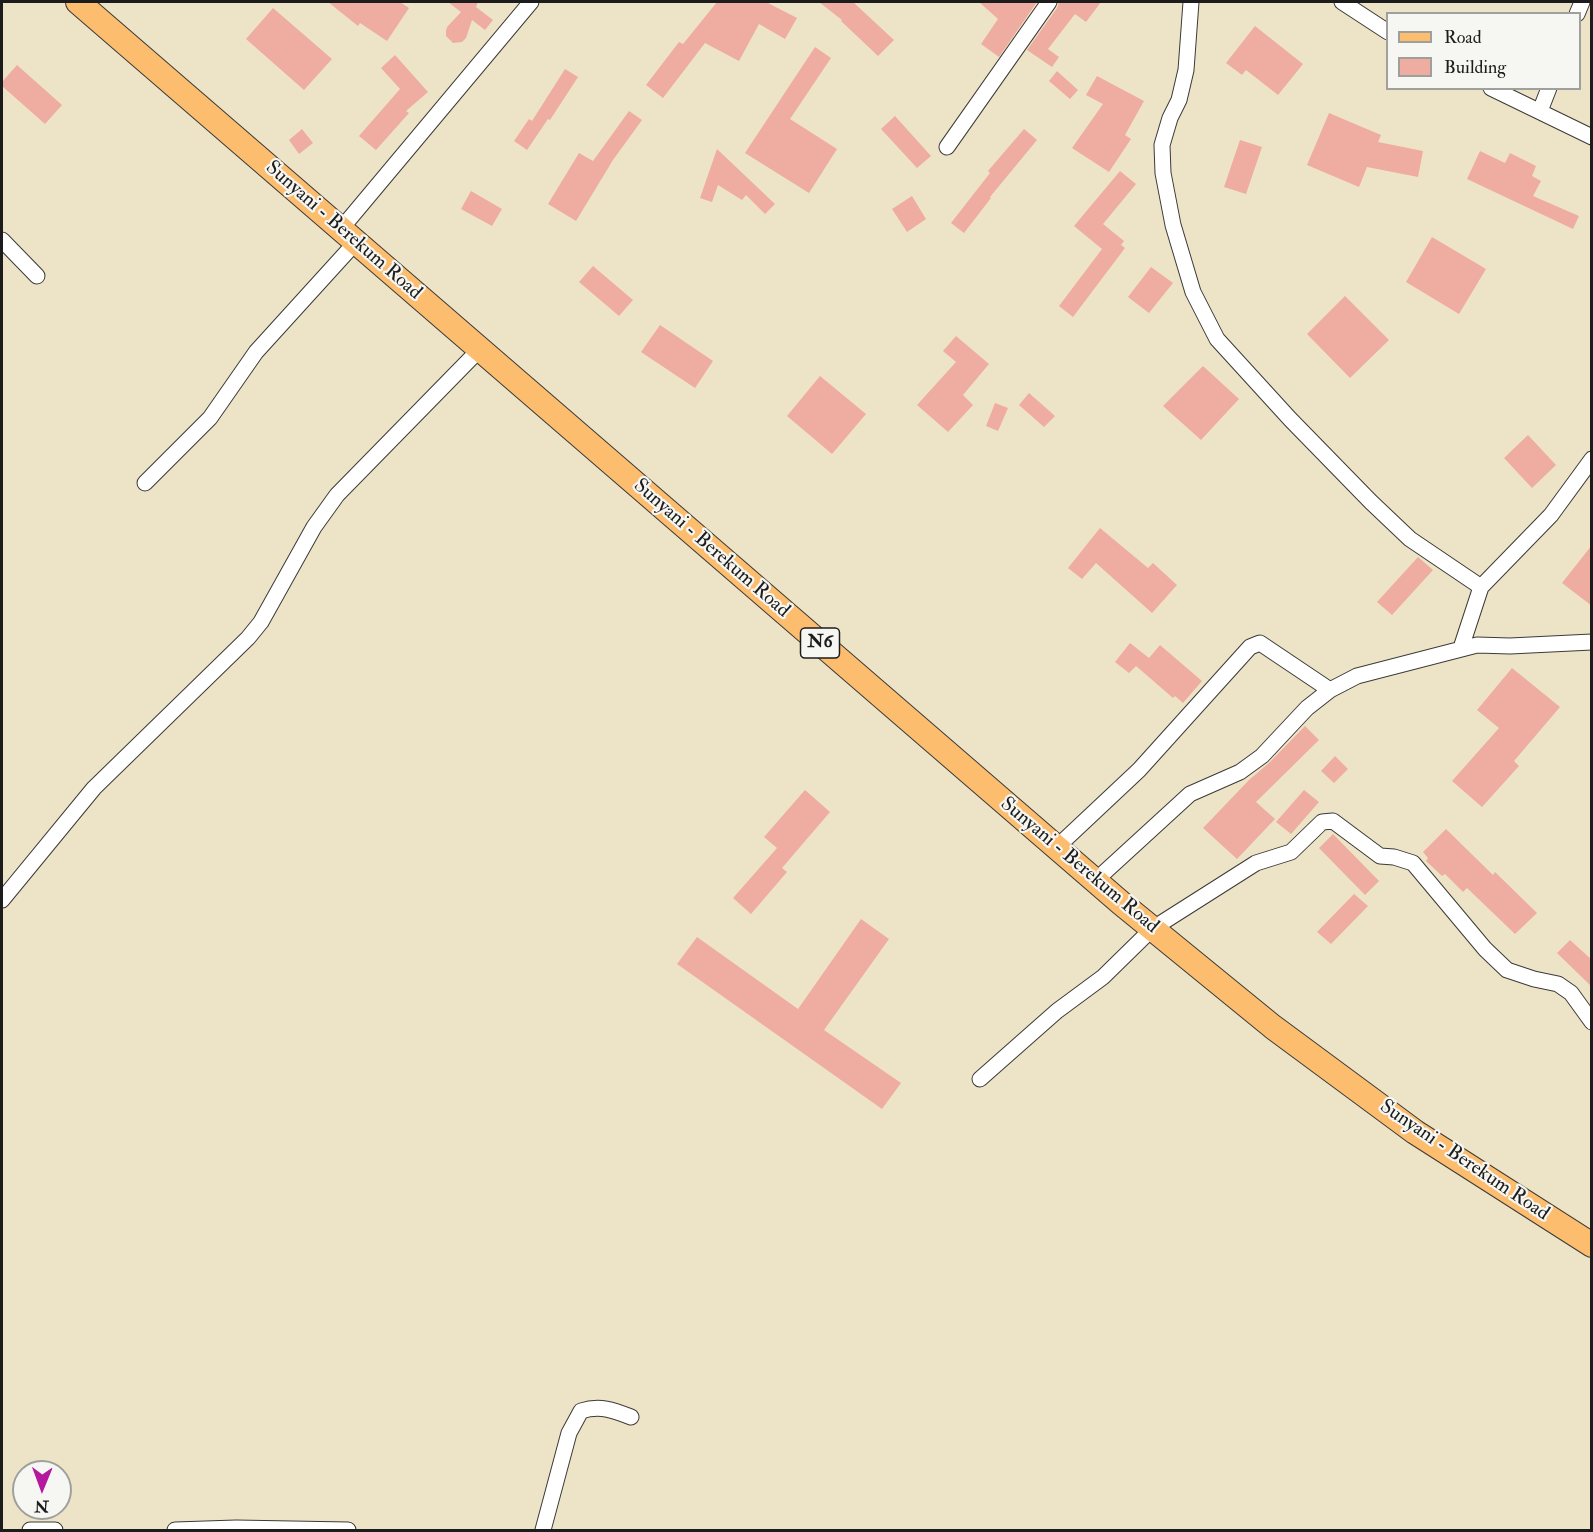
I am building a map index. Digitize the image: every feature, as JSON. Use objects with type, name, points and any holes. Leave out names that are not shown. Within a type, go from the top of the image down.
[{"type":"main road","name":"Sunyani - Berekum Road","points":[[81,2],[348,236],[1152,929],[1273,1027],[1415,1132],[1592,1245]]},
{"type":"street","points":[[145,483],[210,418],[256,352],[531,2]]},
{"type":"street","points":[[947,147],[1049,2]]},
{"type":"street","points":[[1191,2],[1186,69],[1179,100],[1170,118],[1162,145],[1163,173],[1173,225],[1193,292],[1217,339],[1363,494],[1410,539],[1481,587]]},
{"type":"street","points":[[1342,2],[1386,31]]},
{"type":"street","points":[[1495,90],[1592,136]]},
{"type":"street","points":[[1540,111],[1548,90]]},
{"type":"street","points":[[2,240],[37,276]]},
{"type":"street","points":[[2,900],[94,788],[248,638],[261,622],[314,527],[337,495],[480,349]]},
{"type":"street","points":[[1461,648],[1481,587],[1551,515],[1592,459]]},
{"type":"street","points":[[1095,880],[1190,794],[1240,772],[1262,756],[1306,708],[1330,690],[1357,676],[1477,645],[1510,646],[1592,642]]},
{"type":"street","points":[[1056,848],[1139,770],[1250,647],[1260,644],[1330,690]]},
{"type":"street","points":[[980,1079],[1057,1011],[1103,977],[1152,929],[1256,862],[1291,852],[1322,822],[1333,821],[1380,856],[1394,857],[1413,863],[1485,950],[1507,970],[1558,984],[1571,993],[1592,1022]]},
{"type":"street","points":[[543,1530],[569,1433],[581,1411],[594,1407],[606,1407],[631,1417]]},
{"type":"street","points":[[175,1530],[236,1528],[348,1530]]},
{"type":"street","points":[[30,1530],[54,1530]]},
{"type":"building","points":[[328,2],[400,2],[409,8],[387,41],[360,23],[358,26]]},
{"type":"building","points":[[448,2],[478,2],[476,7],[493,20],[485,30],[472,20],[466,38],[462,42],[453,43],[446,36],[447,27],[461,12]]},
{"type":"building","points":[[717,2],[766,2],[797,18],[785,39],[759,24],[739,61],[705,43],[663,98],[646,85],[679,42],[683,44]]},
{"type":"building","points":[[819,2],[853,2],[894,40],[878,56],[842,20]]},
{"type":"building","points":[[979,2],[1037,2],[999,57],[981,44],[998,19]]},
{"type":"building","points":[[1059,2],[1101,2],[1086,22],[1075,14],[1048,49],[1059,57],[1052,67],[1027,50]]},
{"type":"building","points":[[273,8],[332,59],[304,90],[246,39]]},
{"type":"building","points":[[1255,26],[1303,64],[1278,95],[1246,70],[1242,75],[1226,63]]},
{"type":"building","points":[[815,47],[831,58],[790,119],[837,149],[809,193],[745,153]]},
{"type":"building","points":[[395,55],[428,92],[406,111],[409,113],[376,150],[359,136],[400,89],[381,68]]},
{"type":"building","points":[[17,65],[62,105],[45,124],[2,86],[2,82]]},
{"type":"building","points":[[565,69],[578,77],[527,150],[514,141],[529,119],[532,121]]},
{"type":"building","points":[[1057,71],[1078,90],[1070,99],[1049,81]]},
{"type":"building","points":[[1097,76],[1144,101],[1125,135],[1131,139],[1109,172],[1072,148],[1103,104],[1086,95]]},
{"type":"building","points":[[629,111],[642,120],[613,160],[576,221],[548,204],[579,153],[593,161]]},
{"type":"building","points":[[1329,113],[1381,135],[1378,142],[1423,151],[1418,177],[1367,167],[1359,187],[1307,165]]},
{"type":"building","points":[[895,116],[931,156],[917,168],[881,129]]},
{"type":"building","points":[[302,129],[313,143],[299,154],[289,140]]},
{"type":"building","points":[[1024,129],[1037,140],[964,233],[951,223],[990,173],[988,171]]},
{"type":"building","points":[[1240,140],[1262,147],[1246,194],[1224,187]]},
{"type":"building","points":[[717,149],[775,204],[765,214],[746,195],[742,200],[718,185],[712,202],[700,198]]},
{"type":"building","points":[[1480,151],[1505,163],[1510,153],[1536,166],[1532,176],[1541,181],[1533,196],[1579,216],[1573,229],[1467,179]]},
{"type":"building","points":[[1120,171],[1136,184],[1103,224],[1124,241],[1121,245],[1125,248],[1073,317],[1059,306],[1102,249],[1074,226]]},
{"type":"building","points":[[471,191],[502,209],[492,226],[461,209]]},
{"type":"building","points":[[912,196],[926,219],[907,232],[892,209]]},
{"type":"building","points":[[1432,237],[1486,269],[1459,314],[1406,282]]},
{"type":"building","points":[[593,266],[633,300],[619,316],[579,282]]},
{"type":"building","points":[[1151,267],[1173,283],[1149,313],[1128,297]]},
{"type":"building","points":[[1345,296],[1389,340],[1350,378],[1307,334]]},
{"type":"building","points":[[660,325],[713,361],[695,388],[641,352]]},
{"type":"building","points":[[956,336],[989,364],[963,395],[973,405],[948,432],[917,405],[956,362],[943,351]]},
{"type":"building","points":[[1203,366],[1239,399],[1201,440],[1163,406]]},
{"type":"building","points":[[820,376],[866,414],[832,454],[787,416]]},
{"type":"building","points":[[1029,393],[1055,416],[1044,427],[1019,405]]},
{"type":"building","points":[[995,403],[1008,408],[998,431],[986,426]]},
{"type":"building","points":[[1528,435],[1556,465],[1532,488],[1504,458]]},
{"type":"building","points":[[1100,528],[1148,568],[1153,563],[1177,585],[1152,613],[1096,563],[1082,579],[1068,568]]},
{"type":"building","points":[[1592,545],[1592,606],[1562,583]]},
{"type":"building","points":[[1418,557],[1433,570],[1392,615],[1377,602]]},
{"type":"building","points":[[1130,643],[1149,658],[1160,645],[1202,681],[1183,703],[1175,696],[1173,698],[1136,666],[1129,673],[1115,662]]},
{"type":"building","points":[[1512,668],[1560,707],[1514,761],[1519,766],[1482,807],[1452,781],[1499,728],[1477,710]]},
{"type":"building","points":[[1305,726],[1319,740],[1256,802],[1275,819],[1237,859],[1203,828]]},
{"type":"building","points":[[1335,756],[1348,769],[1334,783],[1321,771]]},
{"type":"building","points":[[805,790],[830,812],[782,868],[787,872],[751,914],[733,898],[777,848],[764,837]]},
{"type":"building","points":[[1304,790],[1319,802],[1291,834],[1276,822]]},
{"type":"building","points":[[1446,829],[1493,875],[1495,872],[1537,913],[1515,934],[1467,888],[1463,892],[1445,874],[1442,876],[1426,861],[1428,858],[1423,852]]},
{"type":"building","points":[[1333,834],[1379,881],[1365,895],[1319,848]]},
{"type":"building","points":[[1354,894],[1368,906],[1331,944],[1317,932]]},
{"type":"building","points":[[861,919],[889,939],[824,1030],[901,1083],[882,1109],[677,964],[697,937],[798,1009]]},
{"type":"building","points":[[1570,940],[1592,960],[1592,987],[1557,953]]}]
